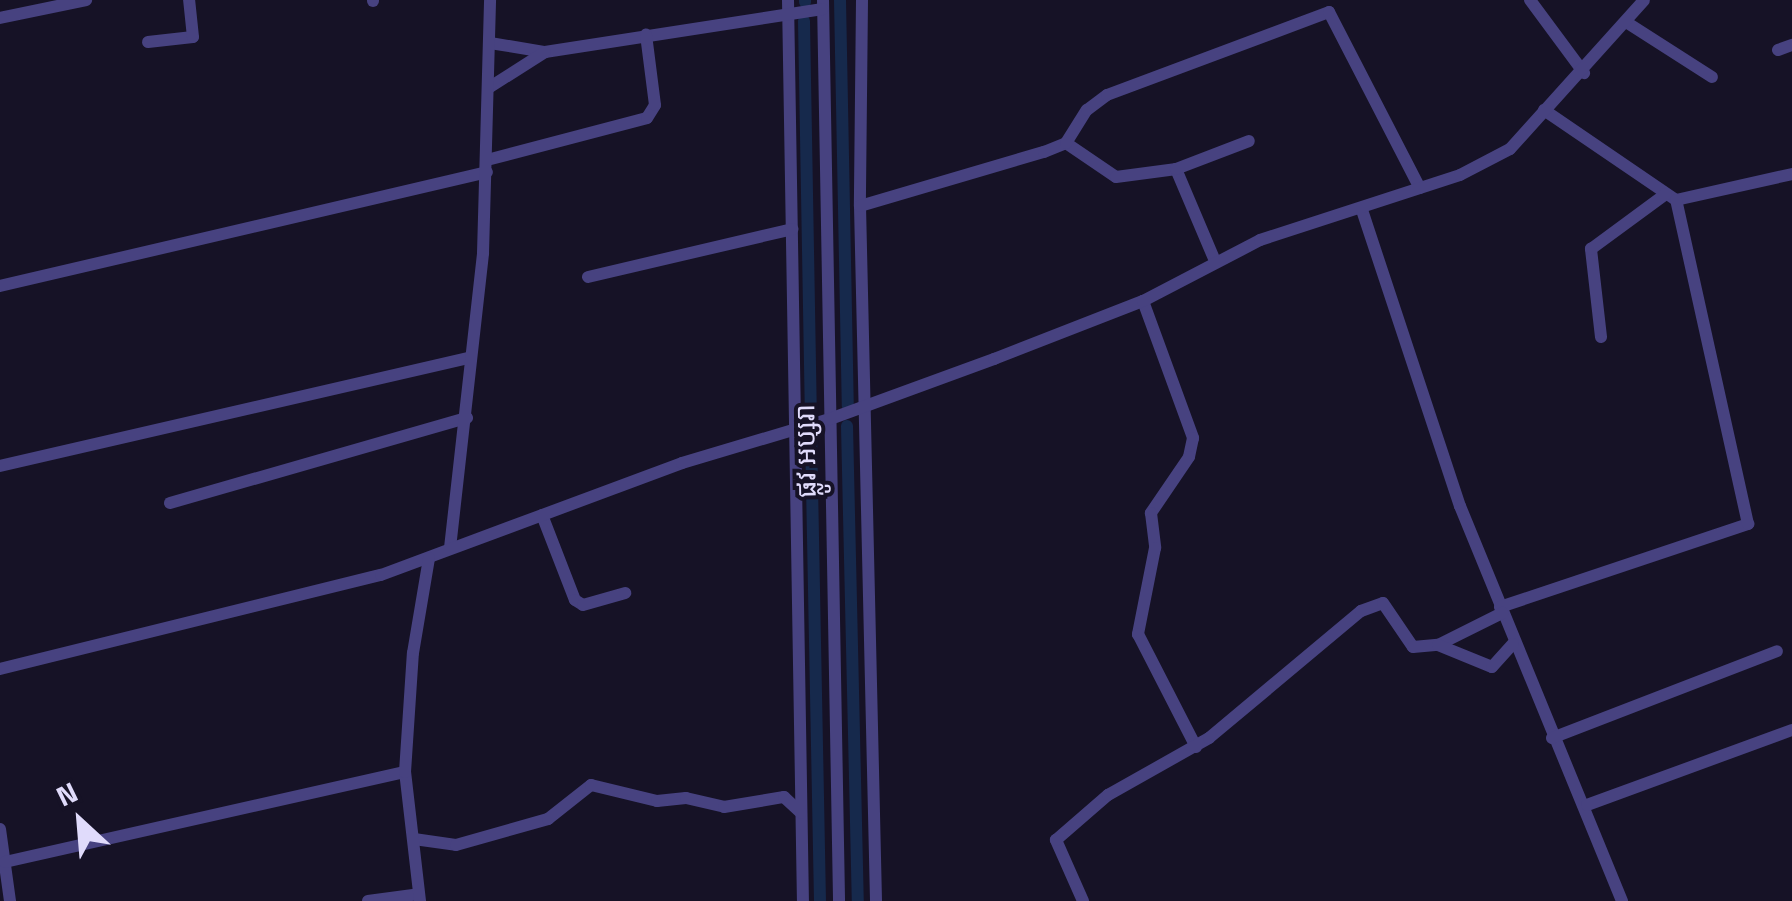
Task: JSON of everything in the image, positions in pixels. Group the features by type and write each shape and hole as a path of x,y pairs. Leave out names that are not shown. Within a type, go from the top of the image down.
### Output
{"street":[{"path":"0,18 86,0"},
{"path":"148,42 193,36 189,0"},
{"path":"450,548 467,418 487,166 490,0"},
{"path":"862,0 860,206 876,901"},
{"path":"1530,0 1584,73"},
{"path":"0,669 429,558 795,427 830,420 1143,301 1215,262 1301,224 1362,210 1510,150 1544,110 1584,73 1644,0"},
{"path":"490,44 545,52 823,4"},
{"name":"ផ្លូវ អប្សរា","path":"823,4 839,901"},
{"path":"788,7 803,901"},
{"path":"860,206 1066,143 1087,110 1107,95 1329,12 1420,188"},
{"path":"1626,22 1712,77"},
{"path":"0,286 487,166 647,118 655,105 646,35"},
{"path":"1778,50 1792,45"},
{"path":"490,87 545,52"},
{"path":"1083,901 1056,840 1108,795 1196,747 1374,604 1390,608 1413,647 1438,645 1501,610 1748,524 1671,197 1544,110"},
{"path":"1066,143 1116,177 1176,169 1249,141"},
{"path":"1176,169 1215,262"},
{"path":"1601,337 1591,249 1671,197 1792,174"},
{"path":"1362,210 1460,506 1552,738 1587,805 1622,901"},
{"path":"588,277 792,229"},
{"path":"1143,301 1193,438 1190,457 1151,513 1155,548 1138,634 1196,747"},
{"path":"0,466 469,358"},
{"path":"170,503 467,418"},
{"path":"542,516 575,600 583,605 625,592"},
{"path":"368,901 420,898 406,772 413,653 429,558"},
{"path":"1438,645 1492,667 1513,644"},
{"path":"1552,738 1777,651"},
{"path":"1587,805 1792,730"},
{"path":"6,862 406,772"},
{"path":"414,839 456,845 548,820 591,785 657,801 686,798 724,807 784,797 802,814"},
{"path":"0,829 10,901"}],"waterway":[{"path":"840,0 848,406"},
{"path":"804,21 811,414"},
{"path":"847,426 858,901"},
{"path":"811,433 820,901"}]}
